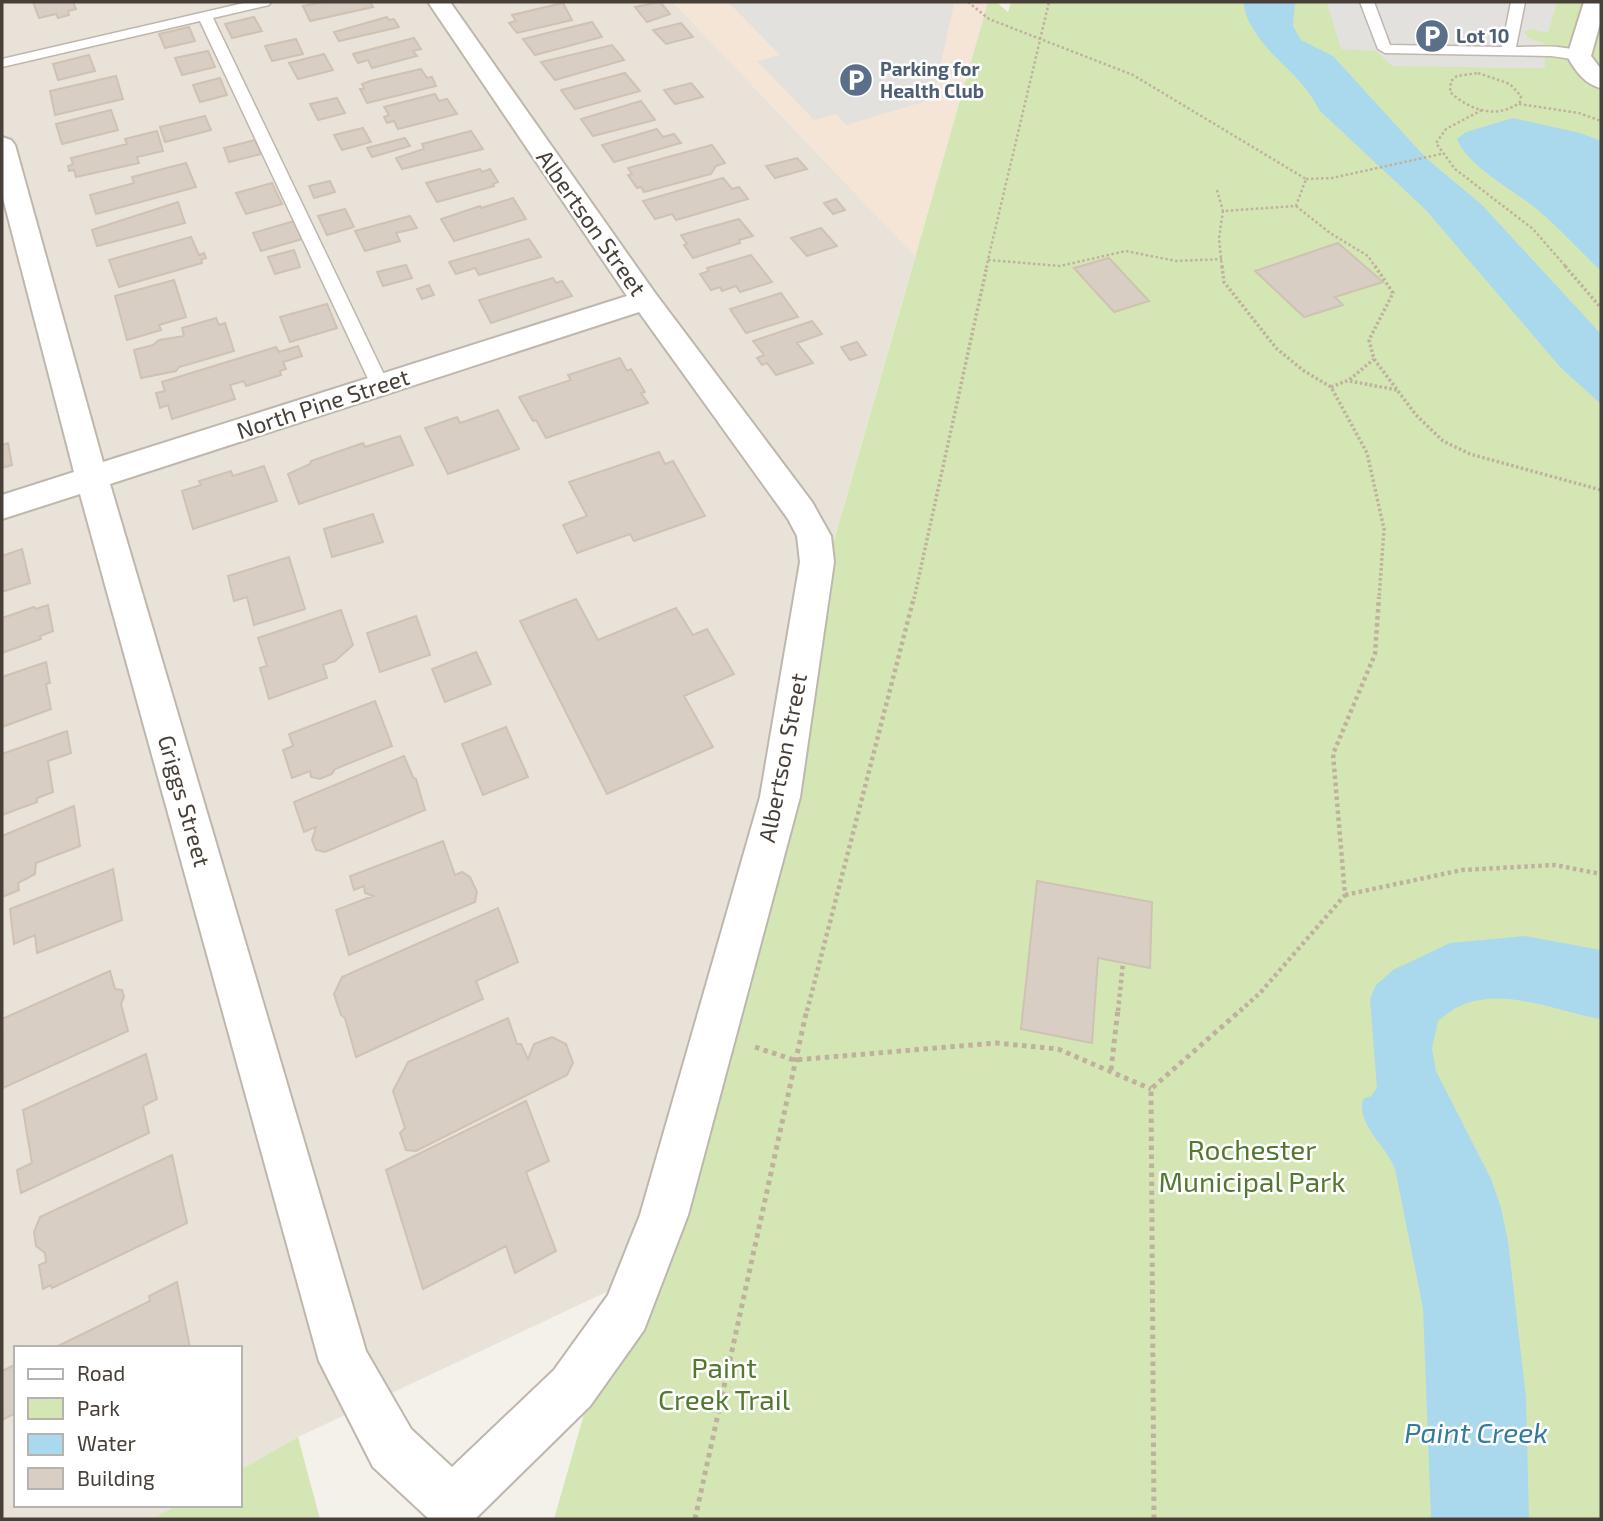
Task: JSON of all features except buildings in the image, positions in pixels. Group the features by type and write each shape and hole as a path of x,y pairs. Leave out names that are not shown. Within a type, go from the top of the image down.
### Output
{"street":[{"name":"Albertson Street","path":"391,1448 452,1504 572,1388 626,1312 664,1216 780,797 817,562 814,536 800,511 645,300 439,2"},
{"path":"1595,2 1580,56 1586,68 1601,81"},
{"name":"Griggs Street","path":"2,145 92,478 344,1361 391,1448"},
{"name":"North Pine Street","path":"2,507 645,300"}],"lane":[{"path":"2,63 264,2"},
{"path":"1367,2 1385,49 1508,50 1580,56"},
{"path":"1508,50 1518,2"},
{"path":"205,16 380,385"}],"path":[{"path":"968,2 989,19 1133,75 1306,178 1332,178 1441,154"},
{"path":"695,1519 794,1060 921,570 988,260 1049,2"},
{"path":"1466,74 1501,79 1517,90 1521,96 1518,104 1509,110 1482,110 1456,99 1450,92 1451,81 1466,74"},
{"path":"1518,104 1580,113 1601,121"},
{"path":"1482,110 1446,129 1436,143 1441,154 1458,172 1533,229 1601,308"},
{"path":"1296,206 1306,178"},
{"path":"1217,190 1223,211 1219,238 1224,282 1276,348 1304,371 1331,387 1367,453 1384,529 1375,654 1333,754 1345,895"},
{"path":"1223,211 1296,206 1331,233 1368,256 1393,293 1368,340 1374,359 1416,415 1443,441 1470,454 1601,490"},
{"path":"988,260 1060,266 1126,251 1176,261 1222,258"},
{"path":"1331,387 1349,380 1374,359"},
{"path":"1349,380 1397,390"},
{"path":"1154,1519 1151,1088 1260,993 1345,895 1462,870 1555,865 1601,874"},
{"path":"1111,1070 1122,963"},
{"path":"714,1034 794,1060 996,1043 1058,1049 1151,1088"}],"shaded area":[{"path":"2,2 673,2 915,256 621,1285 298,1437 242,1469 242,1346 14,1346 14,1507 173,1507 152,1519 2,1519"},
{"path":"673,2 988,2 915,256"},
{"name":"Parking for Health Club","path":"728,2 951,2 954,4 933,99 846,125 836,114 814,120 757,61 780,55"},
{"name":"Lot 10","path":"1327,2 1557,2 1548,33 1529,29 1524,32 1530,39 1544,43 1545,68 1518,68 1392,66 1376,51 1341,49"}],"green space":[{"name":"Rochester Municipal Park","path":"988,2 996,2 1008,12 1011,2 1601,2 1601,1519 554,1519"},
{"path":"298,1437 320,1519 152,1519 173,1507 242,1507 242,1469"}],"water":[{"path":"1243,2 1295,2 1293,26 1301,40 1333,56 1426,158 1482,205 1601,334 1601,404 1561,368 1425,209 1320,111 1304,87 1260,39 1249,21"},
{"path":"1513,118 1580,133 1601,141 1601,271 1538,210 1471,159 1457,139 1466,132"},
{"name":"Paint Creek","path":"1525,936 1601,950 1601,1019 1513,999 1477,1001 1457,1007 1438,1021 1432,1048 1436,1071 1491,1179 1508,1241 1526,1398 1529,1519 1431,1519 1423,1308 1395,1169 1368,1127 1362,1109 1363,1099 1371,1096 1377,1088 1370,999 1376,985 1393,970 1450,943"}],"place":[{"name":"Lot 10","path":"1432,36"},
{"name":"Parking for Health Club","path":"856,80"}],"park label":[{"name":"Paint Creek Trail","path":"724,1384"}]}
